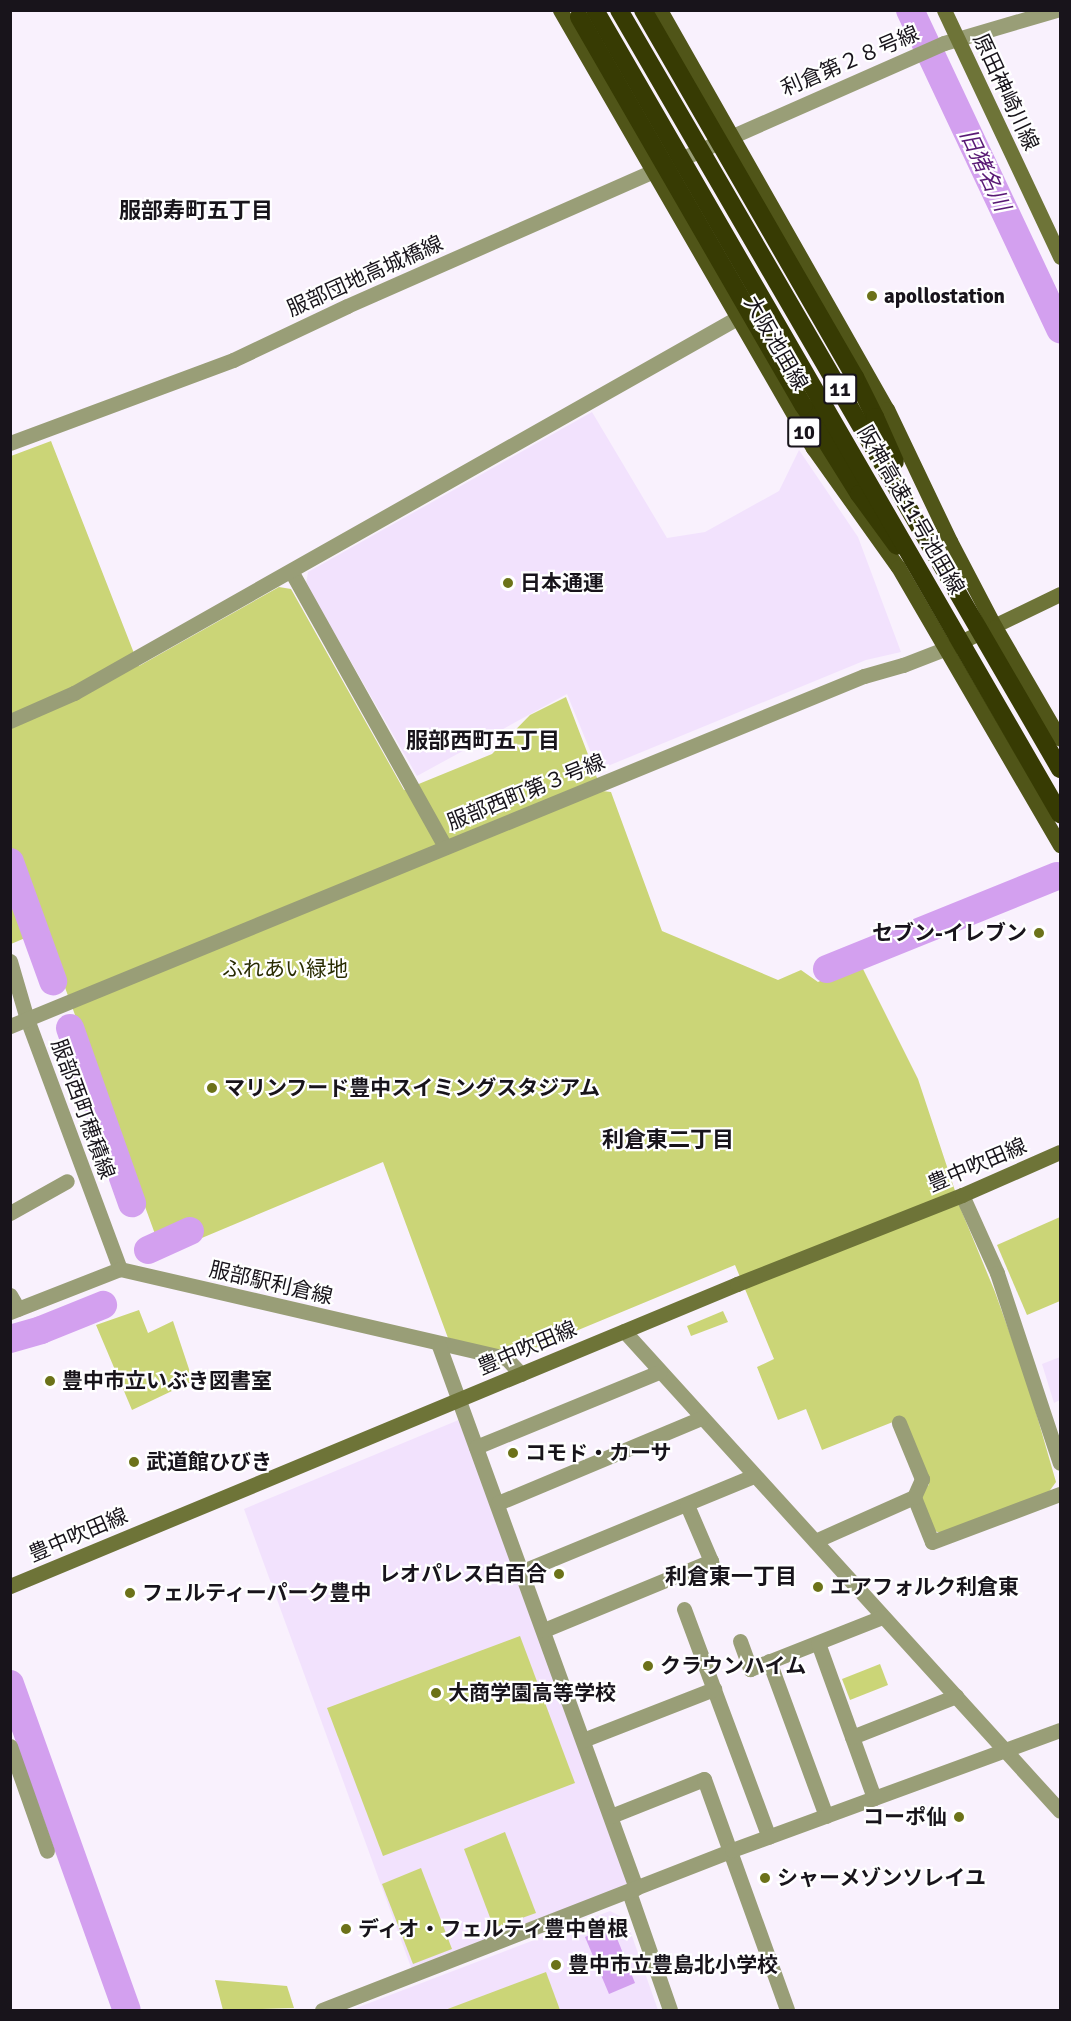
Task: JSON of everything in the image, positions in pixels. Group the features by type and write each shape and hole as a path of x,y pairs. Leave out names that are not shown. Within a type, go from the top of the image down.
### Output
{"highway":[{"name":"阪神高速11号池田線","path":"619,10 1060,769"},
{"name":"11","path":"644,10 855,377 892,457 993,653"},
{"name":"阪神高速11号池田線","path":"583,13 804,406 860,494 939,603 1060,814"}],"main road":[{"name":"大阪池田線","path":"560,10 813,448 898,567 1060,845"},
{"path":"660,10 887,409 950,541 995,627 1060,739"},
{"name":"原田神崎川線","path":"944,10 951,41 1060,257"},
{"name":"服部西町第３号線","path":"947,648 1060,594"},
{"name":"豊中吹田線","path":"10,1586 624,1331 962,1195 1060,1152"}],"street":[{"name":"利倉第２８号線","path":"731,135 951,41 1056,10"},
{"name":"服部団地高城橋線","path":"10,443 233,360 347,306 731,135"},
{"path":"10,721 74,693 737,318"},
{"path":"291,571 445,847"},
{"name":"服部西町第３号線","path":"27,1019 864,676 903,666 947,648"},
{"name":"服部西町穂積線","path":"10,961 27,1019 120,1269"},
{"path":"10,1026 27,1019"},
{"path":"10,1213 67,1181"},
{"path":"962,1195 997,1273 1032,1372 1060,1463"},
{"path":"10,1295 14,1310 120,1269"},
{"name":"服部駅利倉線","path":"120,1269 506,1359 521,1374"},
{"path":"624,1331 700,1418 1060,1811"},
{"path":"438,1343 611,1815 670,2010"},
{"path":"476,1447 659,1372"},
{"path":"498,1503 700,1418"},
{"path":"815,1541 914,1497 922,1479 899,1423"},
{"path":"523,1571 754,1476"},
{"path":"914,1497 932,1542 1060,1494"},
{"path":"544,1630 711,1561 687,1505"},
{"path":"684,1609 769,1837"},
{"path":"740,1641 750,1669 882,1617"},
{"path":"818,1643 874,1798"},
{"path":"769,1662 826,1816"},
{"path":"583,1740 714,1689"},
{"path":"852,1737 956,1696"},
{"path":"322,2010 732,1850 1002,1749 1060,1730"},
{"path":"10,1746 47,1851"},
{"path":"611,1815 704,1779 732,1850 787,2010"}],"shaded area":[{"path":"592,412 667,538 705,532 779,491 799,450 858,537 901,652 866,660 598,770 567,694 417,776 306,584 308,572"},
{"path":"1060,1357 1060,1400 1054,1403 1042,1364"},
{"name":"大商学園高等学校","path":"461,1419 629,1881 625,1888 412,1970 244,1509"},
{"name":"豊中市立豊島北小学校","path":"610,1911 626,1919 658,2010 351,2010"},
{"path":"612,1926 635,1983 609,1994 585,1937"}],"green space":[{"name":"ふれあい緑地","path":"51,441 139,666 279,587 291,589 404,790 492,754 530,715 566,697 602,791 611,792 662,931 778,980 801,970 818,982 860,963 918,1079 962,1212 995,1292 1027,1381 1056,1482 1048,1493 941,1533 934,1531 920,1497 923,1488 929,1485 903,1418 822,1450 806,1409 778,1420 757,1367 774,1359 735,1265 518,1355 448,1338 383,1162 197,1240 188,1221 155,1234 44,930 11,944 11,456"},
{"path":"1060,1217 1060,1301 1027,1315 997,1245"},
{"path":"139,1310 148,1333 173,1321 193,1381 132,1410 96,1325"},
{"path":"723,1311 728,1322 691,1336 687,1326"},
{"path":"520,1636 575,1783 383,1856 327,1708"},
{"path":"880,1664 888,1685 850,1700 842,1679"},
{"path":"505,1832 536,1913 494,1928 464,1849"},
{"path":"421,1868 452,1949 413,1964 382,1884"},
{"path":"546,1972 560,2010 445,2010"},
{"path":"215,1980 287,1986 294,2008 223,2010"}],"waterway":[{"name":"旧猪名川","path":"910,10 1060,329"},
{"path":"10,862 53,981"},
{"path":"827,969 1057,876"},
{"path":"70,1028 132,1203"},
{"path":"148,1250 190,1231"},
{"path":"10,1339 41,1330 103,1305"},
{"path":"10,1684 127,2010"}],"place":[{"name":"apollostation","path":"872,296"},
{"name":"日本通運","path":"508,583"},
{"name":"セブン-イレブン","path":"1039,933"},
{"name":"マリンフード豊中スイミングスタジアム","path":"212,1088"},
{"name":"豊中市立いぶき図書室","path":"50,1381"},
{"name":"コモド・カーサ","path":"513,1453"},
{"name":"武道館ひびき","path":"134,1462"},
{"name":"レオパレス白百合","path":"559,1574"},
{"name":"エアフォルク利倉東","path":"818,1587"},
{"name":"フェルティーパーク豊中","path":"130,1593"},
{"name":"クラウンハイム","path":"648,1666"},
{"name":"大商学園高等学校","path":"436,1693"},
{"name":"コーポ仙","path":"959,1817"},
{"name":"シャーメゾンソレイユ","path":"765,1878"},
{"name":"ディオ・フェルティ豊中曽根","path":"346,1929"},
{"name":"豊中市立豊島北小学校","path":"556,1965"}],"district":[{"name":"服部寿町五丁目","path":"196,211"},
{"name":"服部西町五丁目","path":"483,741"},
{"name":"利倉東二丁目","path":"668,1140"},
{"name":"利倉東一丁目","path":"731,1577"}]}
